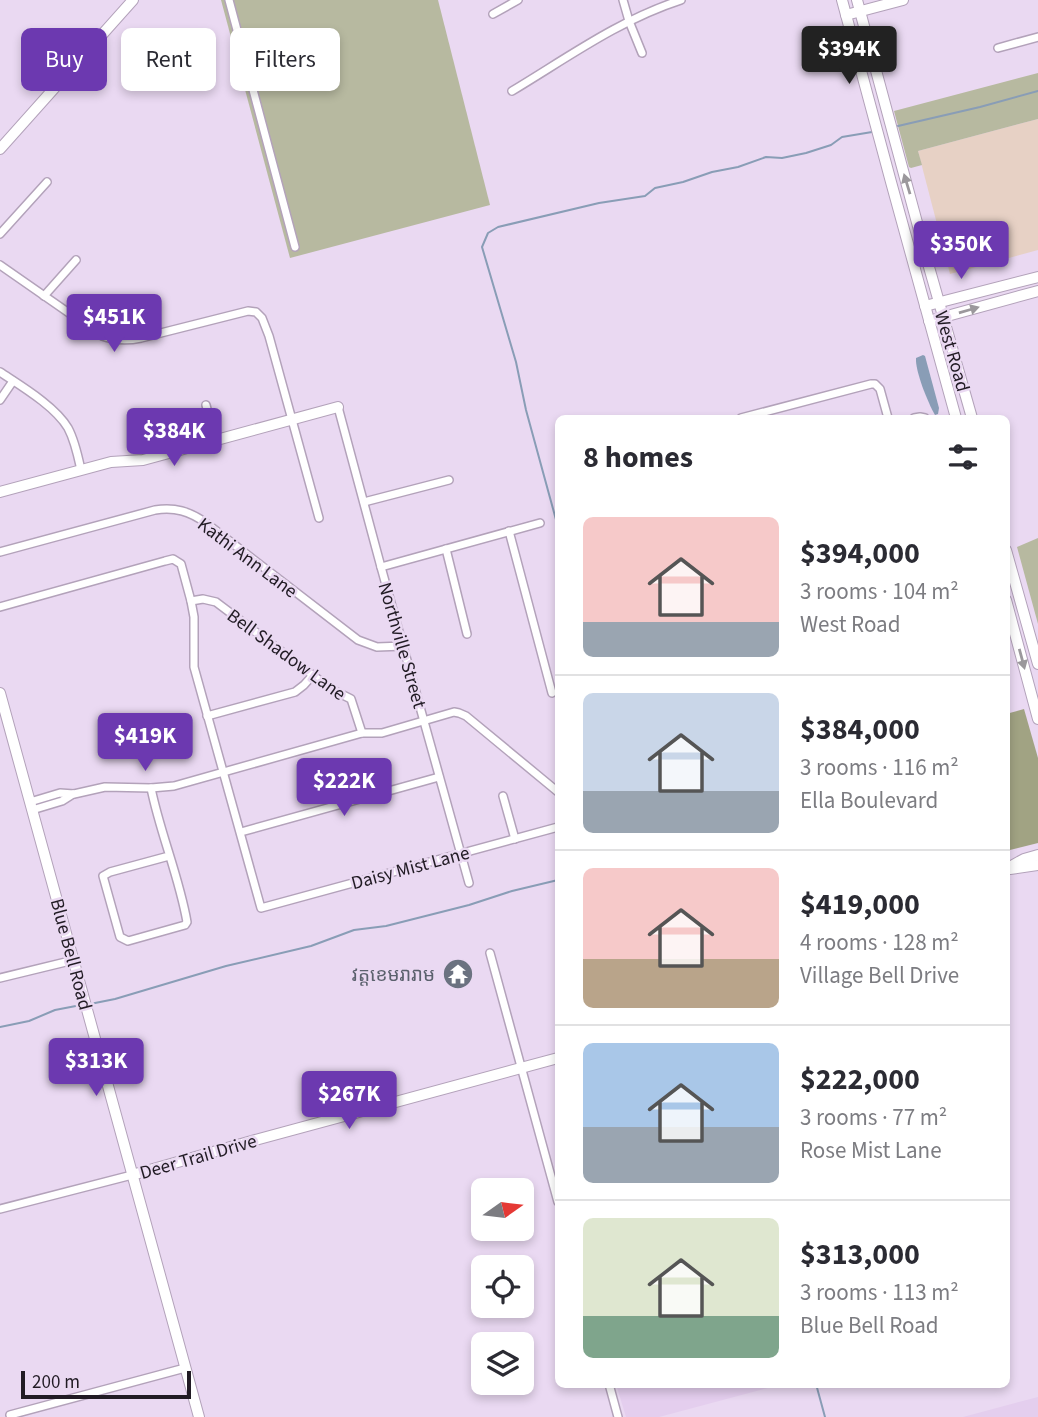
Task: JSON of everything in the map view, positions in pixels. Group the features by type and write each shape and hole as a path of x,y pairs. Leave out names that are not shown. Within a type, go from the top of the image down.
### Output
{"street":[{"path":"0,149 133,0"},
{"path":"229,0 295,247"},
{"path":"493,14 518,0"},
{"path":"623,0 642,53"},
{"path":"512,91 629,21 681,0"},
{"path":"846,15 903,0"},
{"name":"West Road","path":"849,1 860,11 940,303 961,415"},
{"name":"West Road","path":"849,1 846,15 929,321 961,415"},
{"path":"998,48 1038,37"},
{"path":"0,234 47,182"},
{"path":"44,296 76,260"},
{"path":"0,265 102,337 114,340 129,341 248,311 256,312 265,324 319,518"},
{"path":"925,306 1038,277"},
{"path":"929,321 1038,291"},
{"path":"0,372 63,421 71,435 81,470"},
{"path":"0,400 13,381"},
{"path":"752,415 876,384 880,388 887,415"},
{"path":"206,405 215,441"},
{"path":"0,492 111,462 142,460 338,407"},
{"name":"Northville Street","path":"338,407 470,883"},
{"path":"364,502 449,480"},
{"name":"Kathi Ann Lane","path":"0,552 155,510 178,509 206,523 358,640 377,647 404,646"},
{"path":"381,567 540,523"},
{"path":"509,531 552,693"},
{"path":"446,549 467,634"},
{"path":"0,607 173,559 181,564 194,617 194,667 241,832 439,777"},
{"path":"1011,587 1038,664"},
{"name":"Bell Shadow Lane","path":"191,601 203,599 216,602 312,676 351,699 362,733"},
{"path":"1010,615 1038,719"},
{"path":"207,716 295,692 312,676"},
{"name":"Blue Bell Road","path":"0,693 199,1417"},
{"path":"31,806 60,793 74,794 105,787 174,786 362,733 382,733 454,712 466,716 555,789"},
{"path":"151,788 187,922 185,925 128,941 121,937 103,876 169,856"},
{"path":"503,796 515,839"},
{"name":"Daisy Mist Lane","path":"241,832 261,908 555,828"},
{"path":"1010,867 1038,855"},
{"path":"1010,868 1038,865"},
{"path":"490,953 555,1191"},
{"path":"0,978 74,960"},
{"name":"Deer Trail Drive","path":"0,1209 555,1059"},
{"path":"10,1415 185,1368"},
{"path":"610,1388 618,1417"}],"shaded area":[{"path":"1038,119 1038,250 950,274 918,151"},
{"path":"617,1388 768,1388 659,1417 626,1417"},
{"path":"1038,1397 1038,1417 963,1417"}],"green space":[{"path":"221,0 438,0 490,205 290,258 245,91 340,91 340,28 230,28 230,34"},
{"path":"1038,73 1038,119 918,151 922,165 909,167 894,111"},
{"path":"1038,538 1038,624 1017,547"},
{"path":"1024,709 1038,758 1038,843 1010,850 1010,713"}],"water":[{"path":"923,355 939,408 938,414 935,415 918,371 916,358"}],"waterway":[{"path":"898,126 1038,91"},
{"path":"555,516 516,362 482,247 488,233 498,227 599,203 645,196 655,188 766,157 782,158 806,153 831,145 842,137 872,132"},
{"path":"90,1004 226,966 311,946 354,930 386,926 555,881"},
{"path":"0,1027 81,1005"},
{"path":"817,1388 825,1417"}],"place":[{"name":"វត្តខេមរារាម","path":"458,974"}]}
